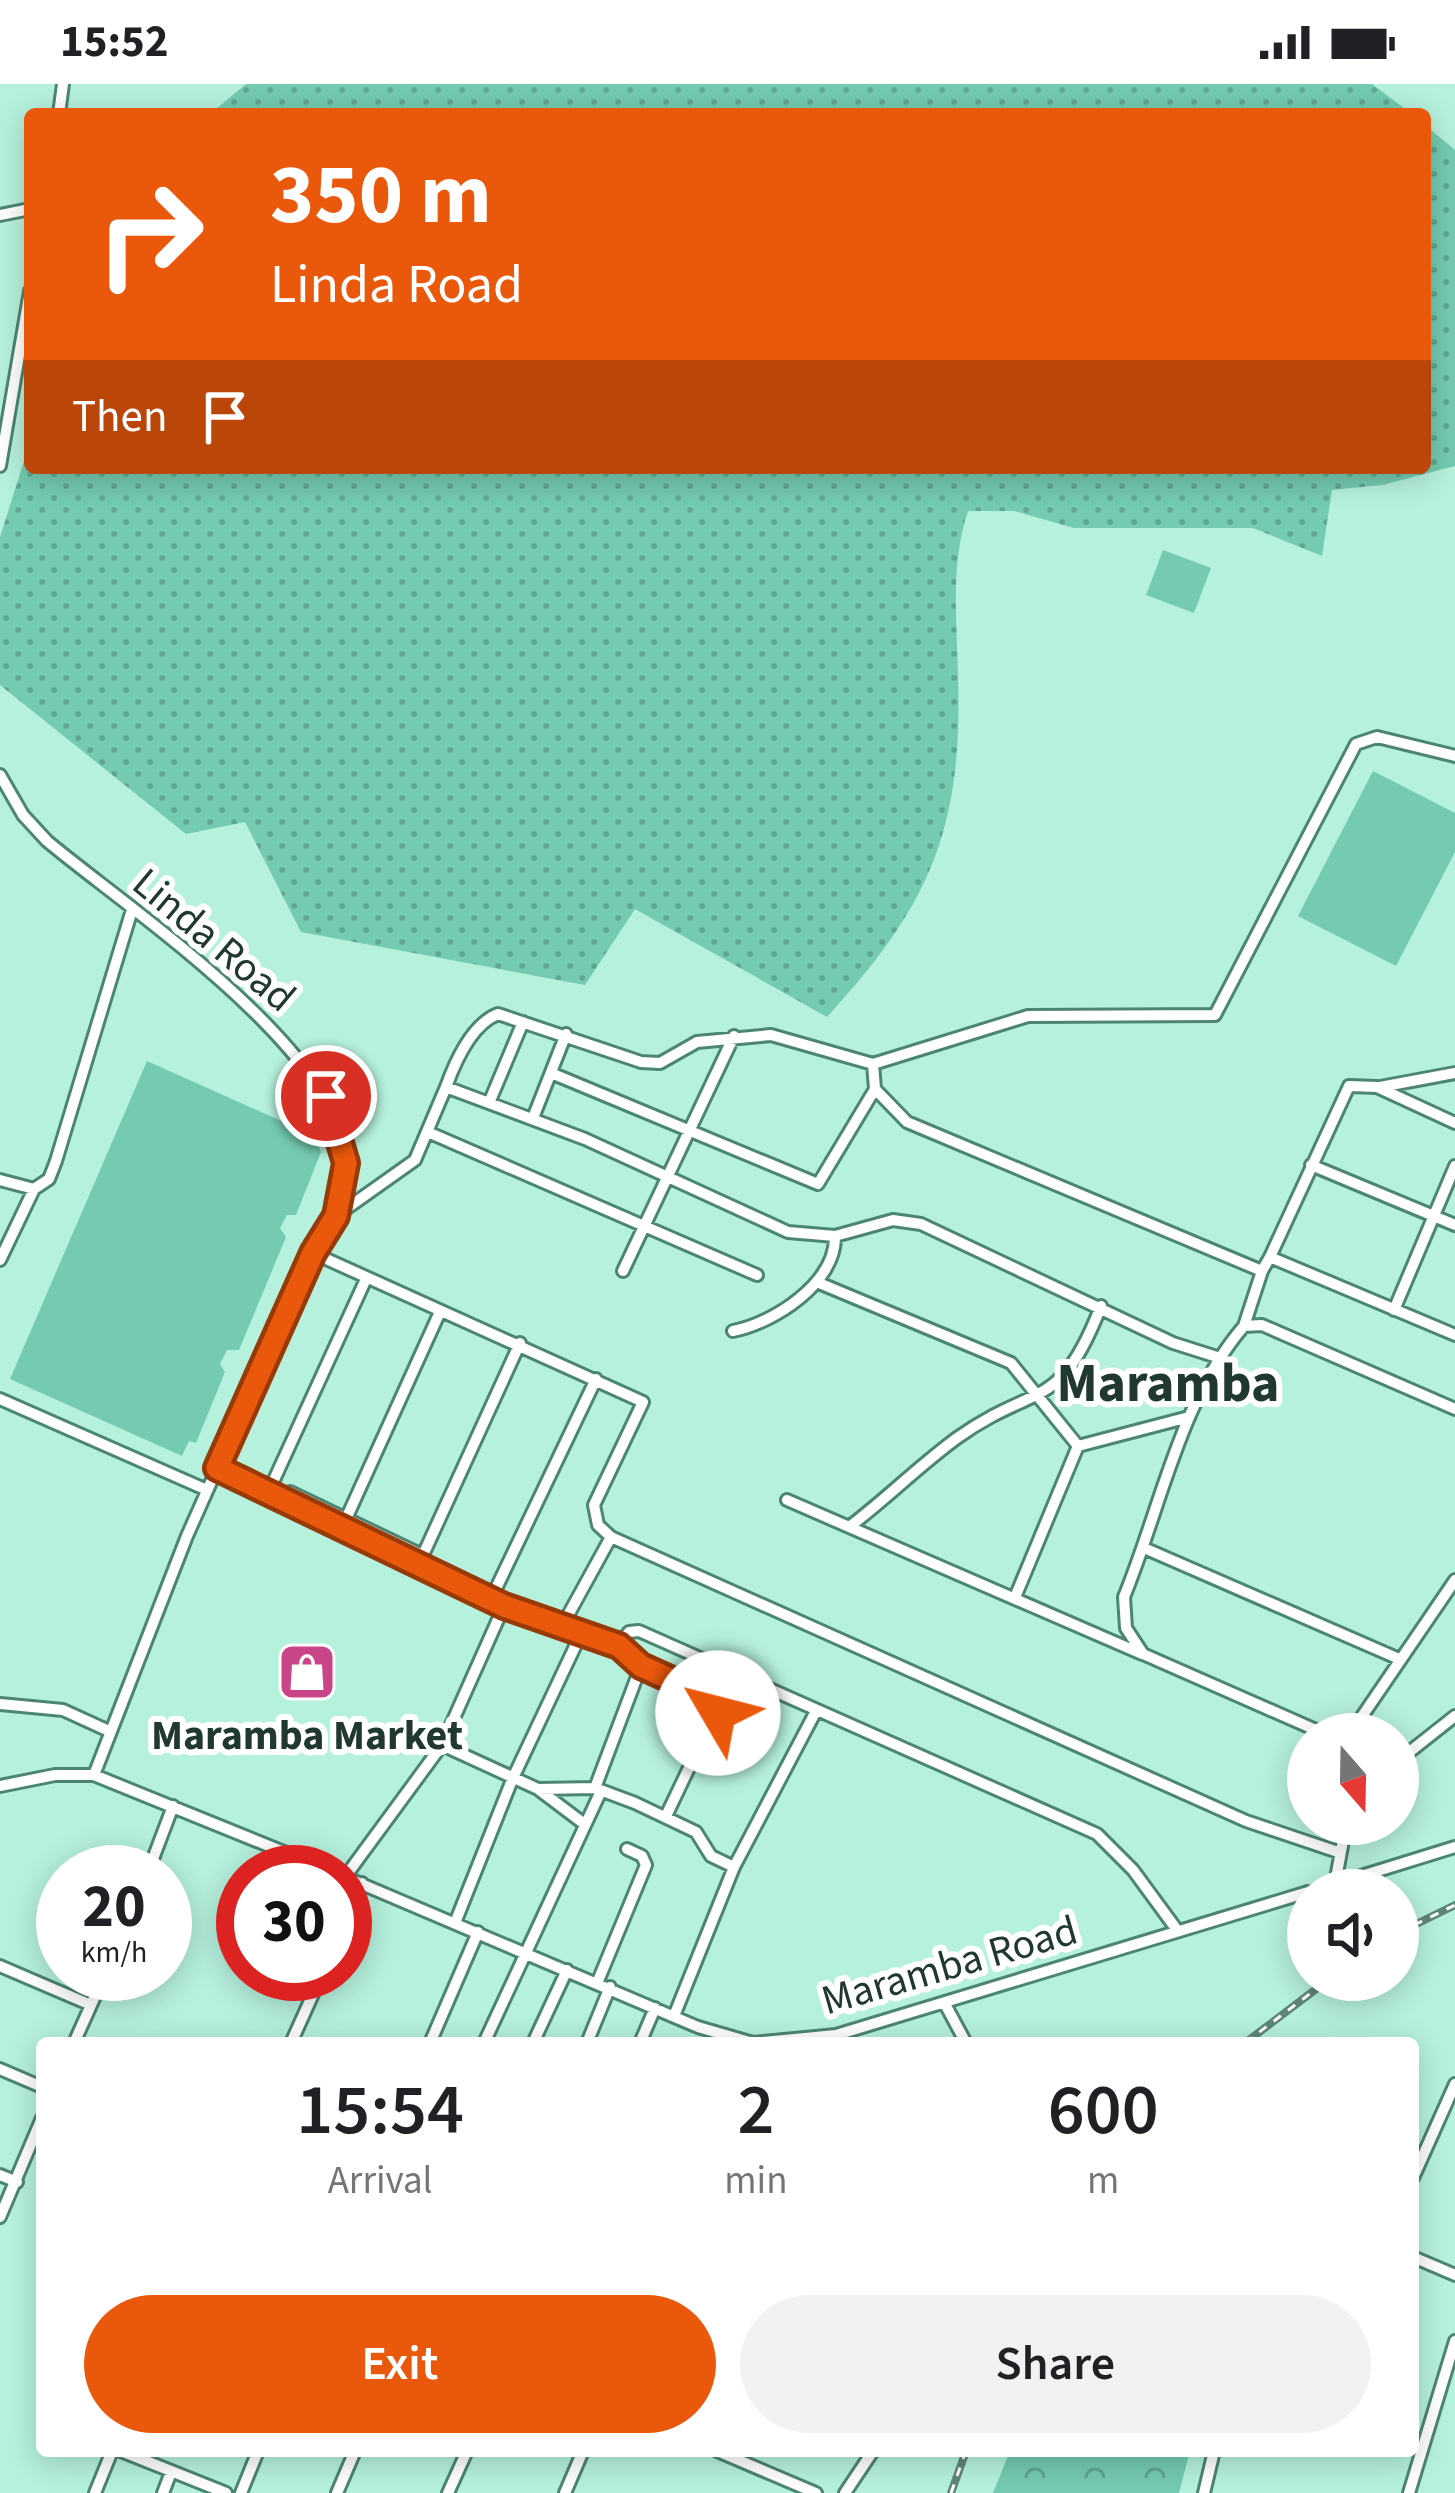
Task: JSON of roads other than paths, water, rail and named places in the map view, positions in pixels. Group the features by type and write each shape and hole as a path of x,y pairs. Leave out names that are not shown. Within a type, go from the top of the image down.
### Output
{"street":[{"path":"0,466 24,326"},
{"path":"336,1216 405,1169 430,1133 446,1087 485,1020 498,1014 656,1063 682,1047 734,1036 797,1040 873,1064 1028,1016 1215,1015 1356,744 1377,737 1455,756"},
{"name":"Linda Road","path":"0,775 31,825 229,990 307,1065 326,1096 345,1150 346,1173 336,1216 313,1253 207,1490 94,1775"},
{"path":"0,1260 34,1189 49,1179 56,1161 131,913"},
{"path":"489,1103 523,1022"},
{"path":"533,1118 566,1034"},
{"path":"623,1271 734,1036"},
{"path":"551,1073 818,1184 875,1089 873,1064"},
{"path":"1377,1088 1455,1073"},
{"path":"1143,1654 1126,1628 1124,1597 1189,1417 1217,1357 1244,1326 1262,1271 1345,1090 1356,1084 1377,1088 1455,1123"},
{"path":"446,1087 533,1118 788,1232 835,1237 892,1220 921,1224 1173,1343 1217,1357"},
{"path":"875,1089 907,1122 1262,1271"},
{"path":"430,1133 757,1275"},
{"path":"1311,1165 1455,1225"},
{"path":"1394,1310 1455,1166"},
{"path":"0,1180 34,1189"},
{"path":"733,1331 750,1328 819,1282 835,1237"},
{"path":"313,1253 643,1402 594,1505 598,1525 610,1538 1246,1821 1338,1852"},
{"path":"1270,1257 1455,1335"},
{"path":"268,1493 366,1279"},
{"path":"819,1282 1011,1363 1078,1446"},
{"path":"849,1527 982,1421 1041,1396 1081,1356 1100,1306"},
{"path":"346,1519 440,1314"},
{"path":"1244,1326 1283,1330 1451,1407 1455,1389"},
{"path":"420,1560 520,1343"},
{"path":"491,1599 596,1379"},
{"path":"0,1400 207,1490"},
{"path":"1078,1446 1189,1417"},
{"path":"1016,1595 1078,1446"},
{"path":"217,1468 420,1560"},
{"path":"290,1492 504,1606 619,1646 641,1666 719,1705 666,1816"},
{"path":"787,1500 1016,1595 1287,1717"},
{"path":"561,1628 610,1538"},
{"path":"1144,1548 1397,1658"},
{"path":"1363,1713 1455,1580"},
{"path":"369,1845 442,1745 504,1606"},
{"path":"619,1646 623,1636 639,1631 1097,1834 1133,1870 1177,1930"},
{"path":"455,1923 512,1780 580,1636"},
{"path":"487,2037 598,1790 641,1666"},
{"path":"0,1704 63,1709 109,1731"},
{"path":"674,2016 734,1867 816,1711"},
{"path":"1419,1744 1455,1716"},
{"path":"442,1745 538,1790 584,1823"},
{"path":"0,1786 55,1775 94,1775 267,1845"},
{"path":"538,1790 598,1790 666,1816 696,1832 711,1856 734,1867"},
{"path":"158,1845 172,1806"},
{"path":"1336,1869 1340,1845"},
{"name":"Maramba Road","path":"1384,1869 1455,1847"},
{"path":"589,2037 646,1865 642,1856 627,1850"},
{"name":"Maramba Road","path":"372,1887 698,2027 732,2037"},
{"name":"Maramba Road","path":"815,2037 945,2004 1287,1898"},
{"path":"433,2037 478,1932"},
{"path":"0,1966 91,2005"},
{"path":"536,2037 567,1970"},
{"path":"77,2037 93,2001"},
{"path":"294,2037 310,2001"},
{"path":"945,2004 963,2037"},
{"path":"643,2037 655,2008"},
{"path":"694,2037 698,2027"},
{"path":"0,2069 36,2084"},
{"path":"1419,2165 1455,2084"},
{"path":"0,2217 36,2133"},
{"path":"0,2175 17,2182"},
{"path":"1419,2260 1455,2276"},
{"path":"1409,2493 1455,2342"},
{"path":"95,2493 114,2457"},
{"path":"132,2457 226,2493"},
{"path":"241,2493 256,2457"},
{"path":"337,2493 353,2457"},
{"path":"448,2493 463,2457"},
{"path":"565,2493 580,2457"},
{"path":"731,2457 816,2493"},
{"path":"845,2493 869,2457"},
{"path":"1204,2493 1213,2457"},
{"path":"163,2493 171,2472"}],"railway":[{"path":"1419,1923 1455,1905"},
{"path":"1253,2037 1300,2001"},
{"path":"951,2493 964,2457"}],"place":[{"name":"Maramba Market","path":"307,1672"}],"district":[{"name":"Maramba","path":"1168,1382"}]}
